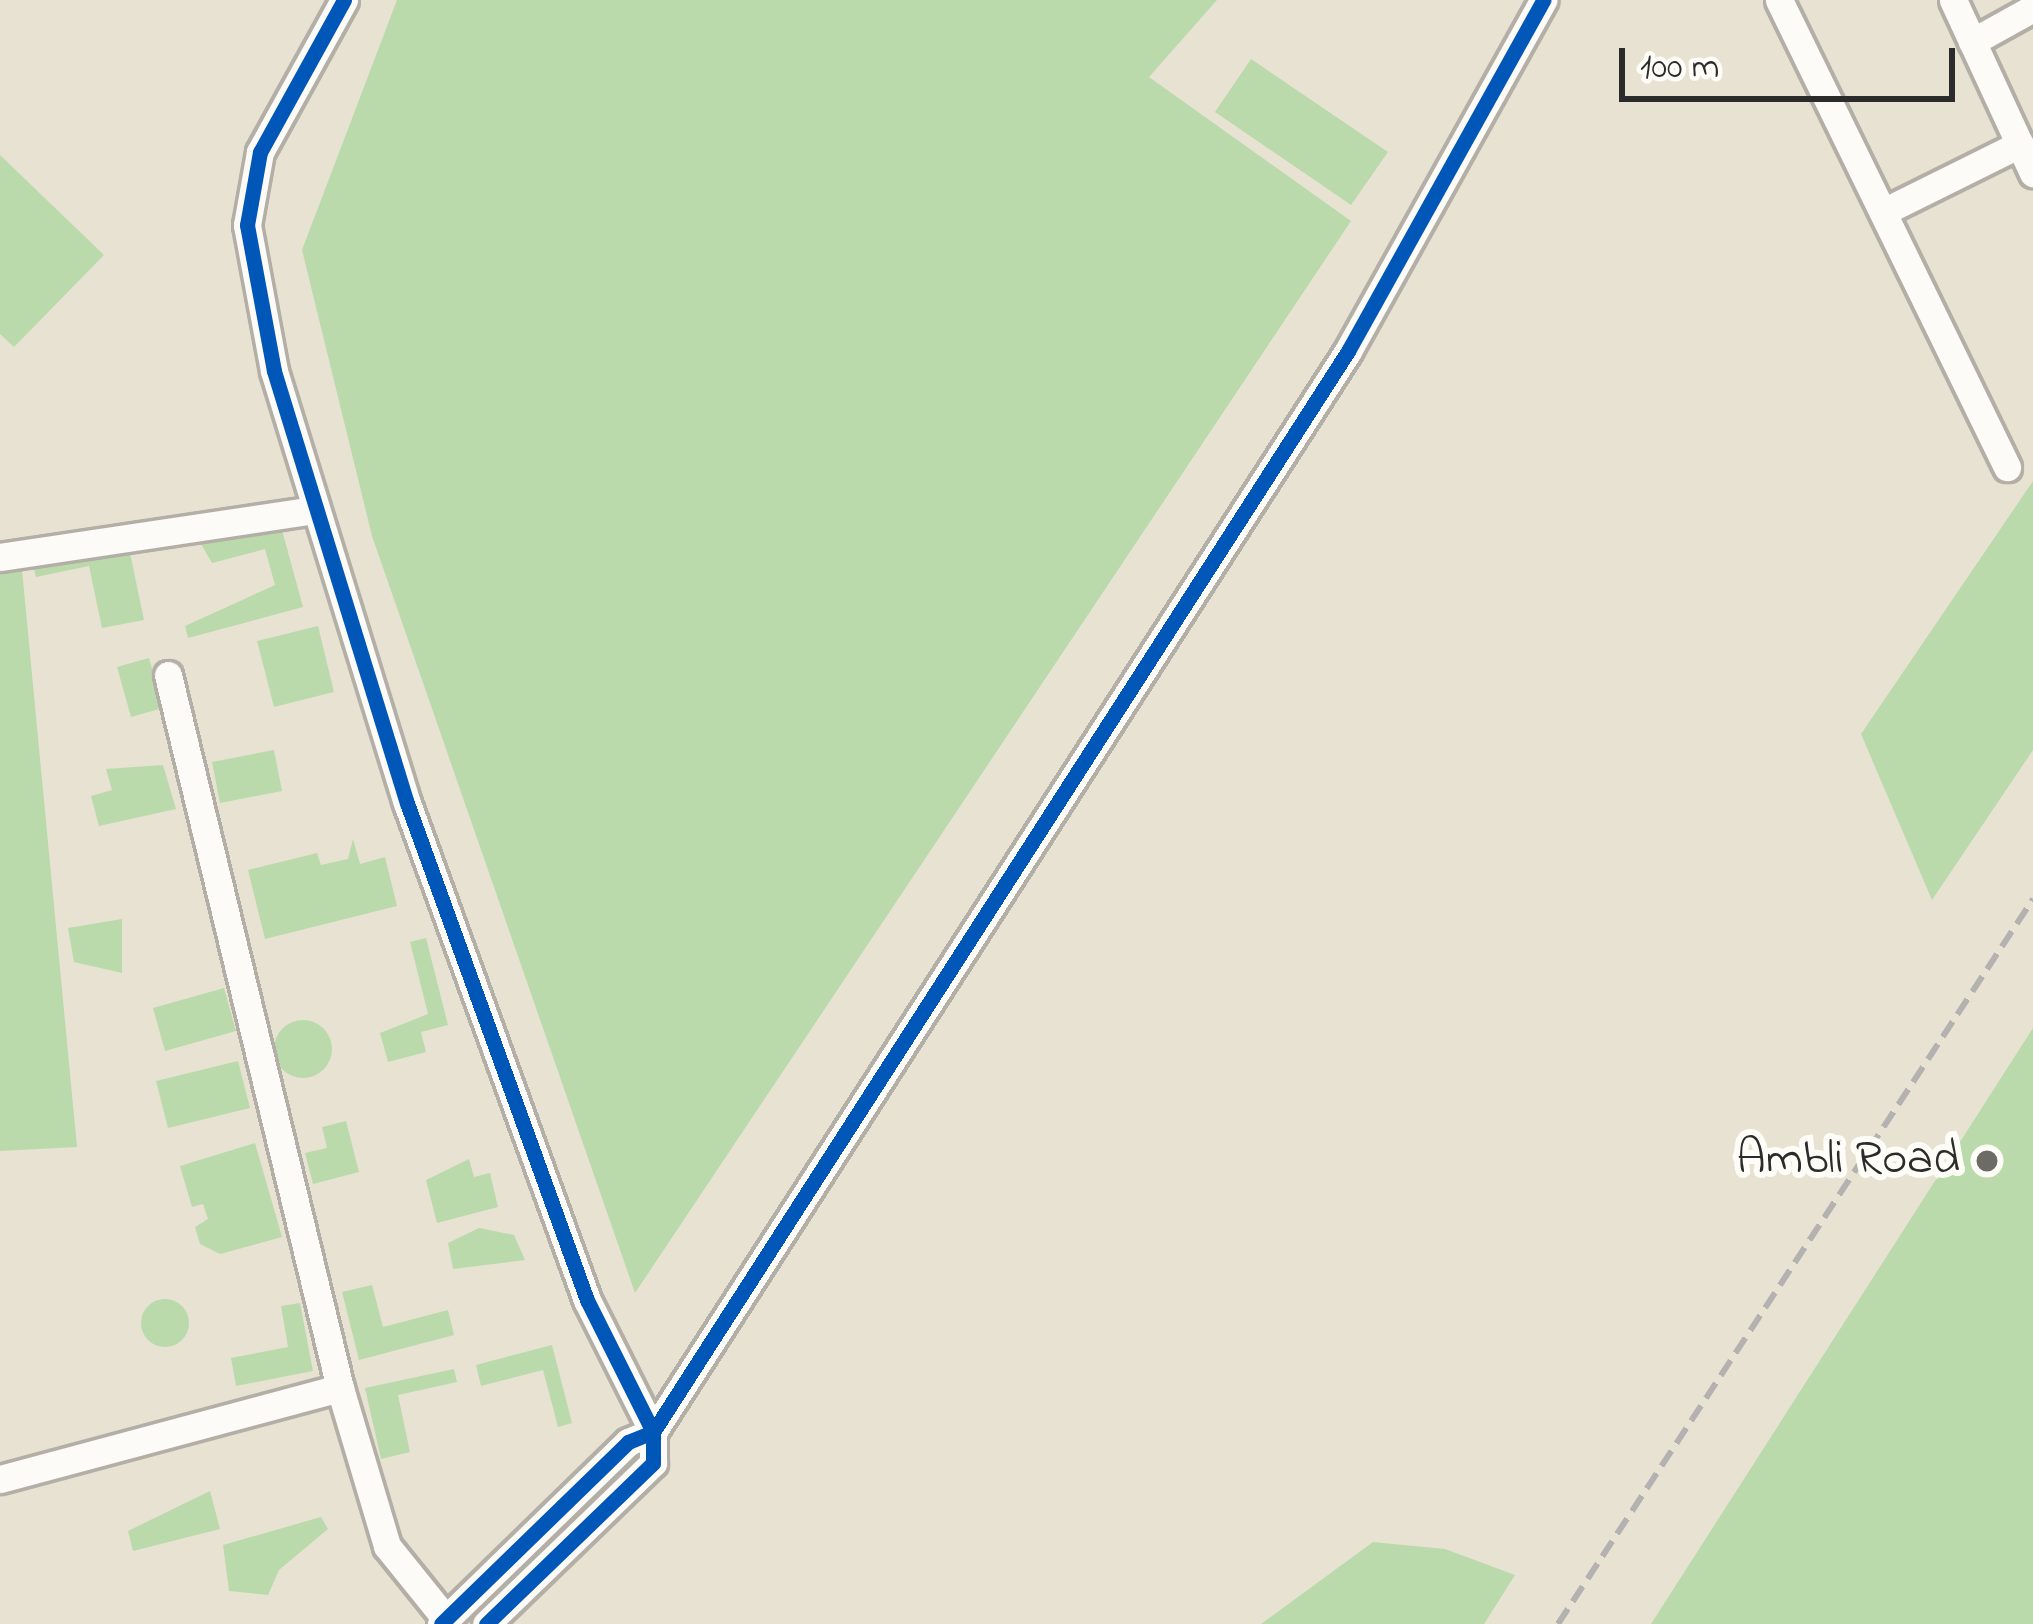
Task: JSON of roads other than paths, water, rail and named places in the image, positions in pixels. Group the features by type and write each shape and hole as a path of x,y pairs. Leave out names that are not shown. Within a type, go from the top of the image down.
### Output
{"street":[{"path":"344,0 260,152 247,225 314,510 587,1300 653,1432 653,1463 486,1624"},
{"path":"169,675 340,1388 387,1546 444,1621 628,1442 653,1432 1348,351 1544,0"},
{"path":"1779,0 2007,467"},
{"path":"1953,0 2033,173"},
{"path":"1972,42 2033,8"},
{"path":"1882,212 2020,144"},
{"path":"0,557 314,510"},
{"path":"0,1479 340,1388"}],"railway":[{"path":"1558,1624 2033,899"}],"place":[{"name":"Ambli Road","path":"1987,1161"}]}
